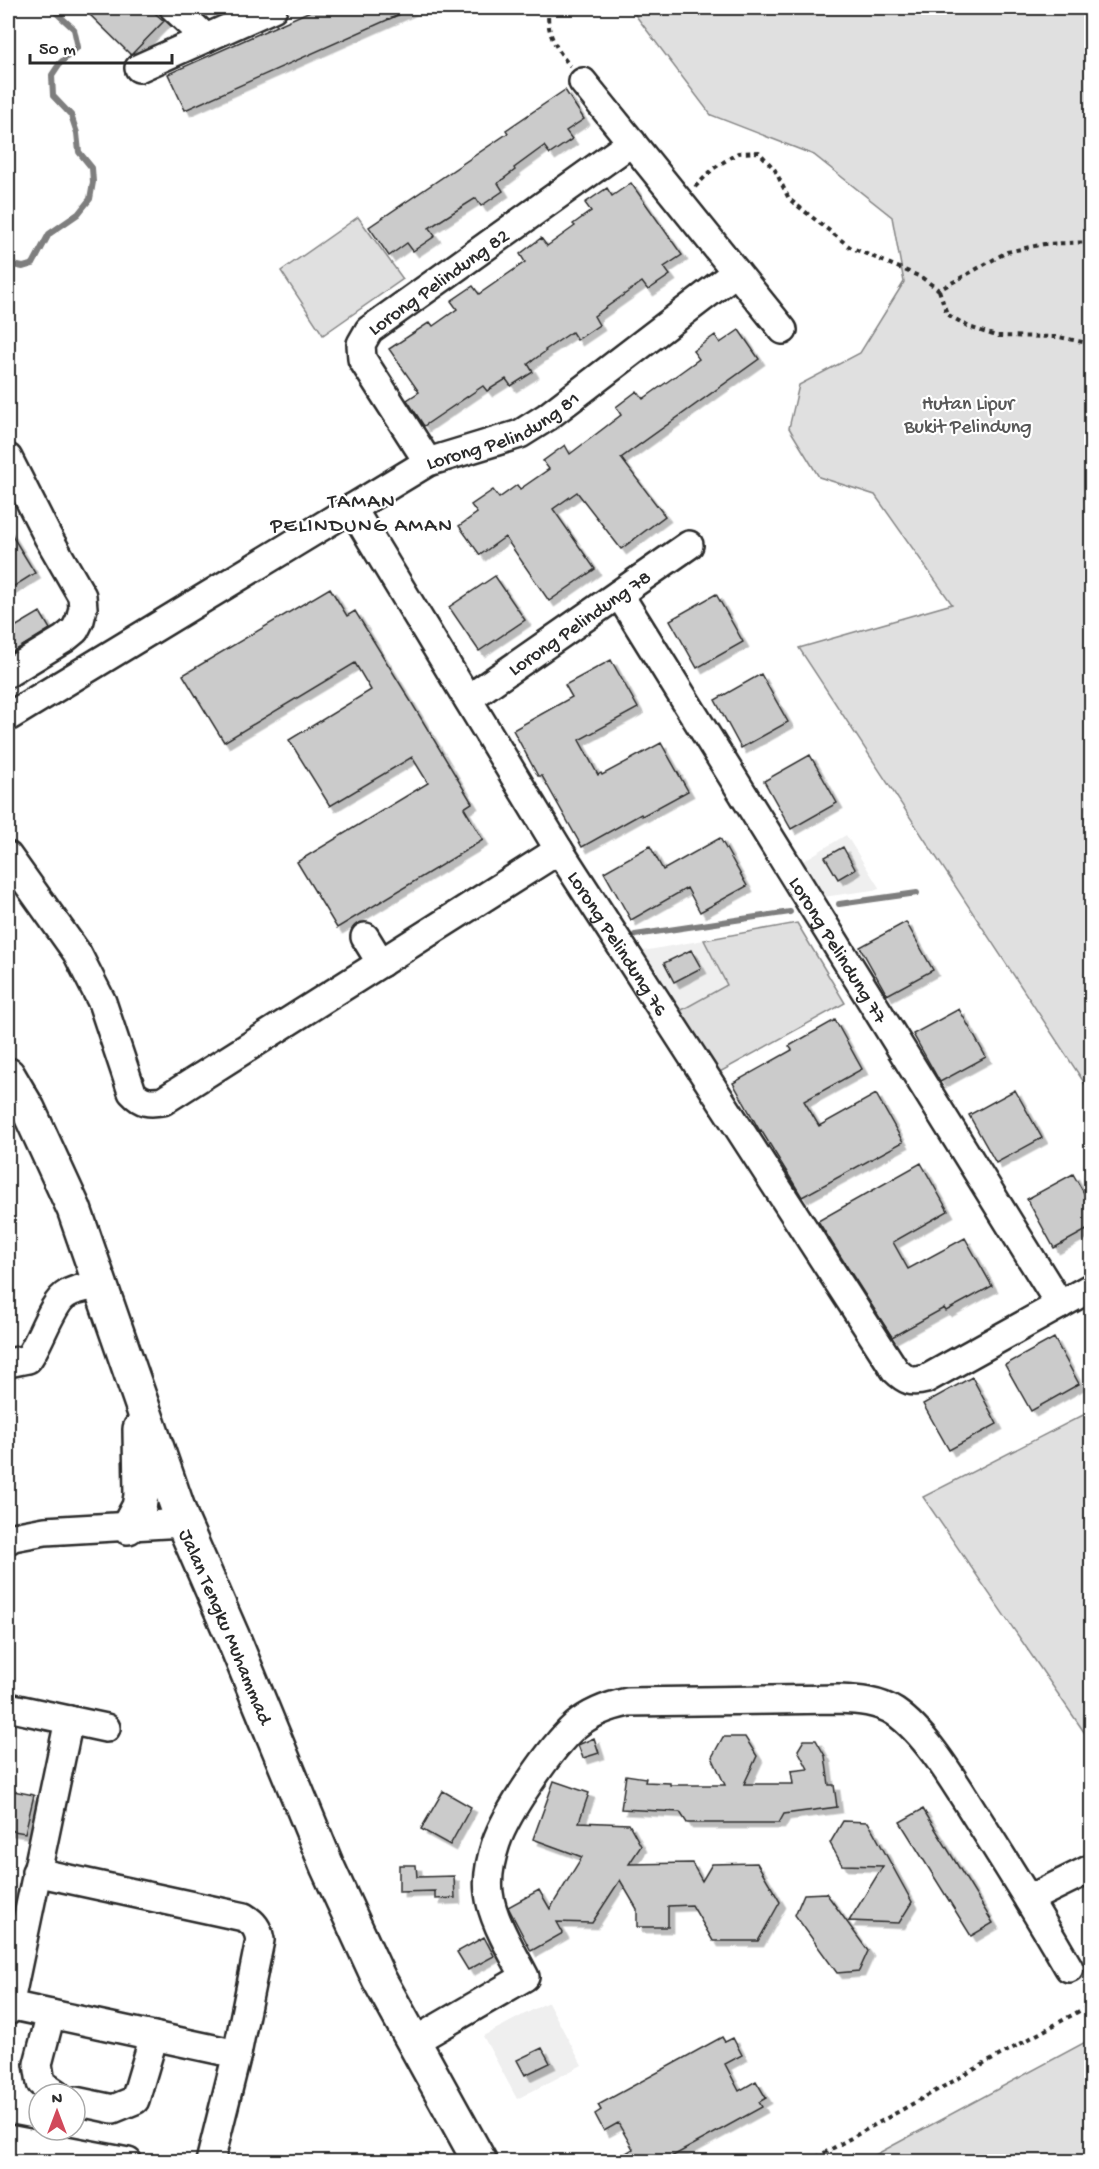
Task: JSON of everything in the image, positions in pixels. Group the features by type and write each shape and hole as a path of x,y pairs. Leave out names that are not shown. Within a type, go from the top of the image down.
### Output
{"main road":[{"name":"Jalan Tengku Muhammad","path":"8,1078 28,1109 74,1209 183,1523 349,1917 379,1979 480,2162"},
{"path":"128,1527 139,1507 141,1496 138,1398"}],"street":[{"path":"174,8 206,38"},
{"path":"139,68 273,8"},
{"path":"584,82 783,330"},
{"name":"Lorong Pelindung 82","path":"428,462 362,359 361,344 369,330 632,142"},
{"name":"Lorong Pelindung 81","path":"8,717 428,462 509,438 529,429 736,272"},
{"path":"8,458 81,596 83,608 75,630 8,673"},
{"name":"Lorong Pelindung 76","path":"352,508 559,850 896,1370 905,1380 916,1382 926,1379 1060,1305"},
{"name":"Lorong Pelindung 78","path":"468,699 689,546"},
{"name":"Lorong Pelindung 77","path":"619,594 1060,1305"},
{"path":"8,856 77,953 102,1002 132,1092 139,1100 150,1103 163,1101 559,850"},
{"path":"365,937 381,963"},
{"path":"8,1363 28,1359 35,1350 57,1304 66,1294 99,1285"},
{"path":"1060,1305 1092,1287"},
{"path":"8,1540 13,1537 45,1532 183,1523"},
{"path":"413,2042 525,1977 494,1912 489,1893 490,1866 496,1842 513,1809 563,1738 576,1725 608,1707 628,1702 838,1699 872,1702 893,1711 908,1723 958,1787 1029,1899 1069,1968"},
{"path":"8,1707 106,1728"},
{"path":"69,1720 8,2008 51,2014 237,2054"},
{"path":"1029,1899 1092,1868"},
{"path":"36,1872 244,1917 252,1921 258,1930 260,1940 237,2054 210,2162"},
{"path":"40,2082 38,2064 51,2014"},
{"path":"87,2104 113,2109 135,2100 154,2036"},
{"path":"8,2139 128,2162"}],"path":[{"path":"549,8 547,20 552,41 584,82"},
{"path":"680,203 714,168 738,153 759,152 775,170 789,200 850,246 921,277 939,290 947,314 969,327 996,336 1059,337 1092,345"},
{"path":"939,290 1007,252 1044,244 1092,242"},
{"path":"808,2162 1092,2004"}],"shaded area":[{"path":"846,835 880,889 823,897 803,861"},
{"path":"704,940 727,985 680,1011 643,951"},
{"path":"548,2002 582,2065 517,2099 483,2036"}],"green space":[{"name":"Hutan Lipur Bukit Pelindung","path":"630,8 1091,8 1091,1093 799,648 952,604 875,495 819,477 789,428 799,385 860,353 904,282 892,217 814,155 711,115"},
{"path":"358,217 403,279 323,335 281,271"},
{"path":"797,923 845,1003 718,1073 680,1011 727,985 704,940"},
{"path":"1091,1411 1091,1742 923,1497"},
{"path":"1091,2039 1091,2161 864,2161"}],"building":[{"path":"83,8 149,8 164,21 131,55"},
{"path":"317,8 414,8 185,110 168,74"},
{"path":"565,90 584,119 566,131 572,139 550,154 544,146 498,183 503,191 481,206 476,198 429,228 435,236 413,251 407,243 389,256 369,227 508,133 506,130"},
{"path":"631,183 682,255 664,267 670,275 648,290 642,282 594,316 599,325 577,340 572,332 545,350 528,364 533,372 511,386 506,379 487,391 483,386 424,426 407,400 419,392 389,349 430,322 433,326 457,309 451,301 473,286 479,294 525,262 520,254 541,238 547,246 575,226 573,224 591,211 585,203 607,188 612,196"},
{"path":"739,330 759,359 621,458 665,516 621,549 577,492 553,509 595,569 549,601 505,537 480,555 459,526 477,513 471,505 493,490 499,498 517,485 520,489 549,469 543,461 565,445 570,454 621,415 616,407 637,391 643,399 699,359 693,351 715,335 720,343"},
{"path":"8,529 35,573 8,590"},
{"path":"495,576 525,620 479,651 449,607"},
{"path":"330,588 347,616 355,611 410,700 472,803 464,808 483,840 337,928 297,862 428,783 412,757 330,806 289,740 371,690 355,663 224,742 183,675"},
{"path":"716,594 743,642 697,668 670,620"},
{"path":"40,612 50,629 8,655 8,631"},
{"path":"611,660 638,708 579,740 598,775 601,773 602,775 661,743 688,791 582,847 542,776 538,776 513,730 572,697 565,685"},
{"path":"761,674 788,722 741,748 715,700"},
{"path":"810,755 837,803 791,829 764,781"},
{"path":"720,838 747,886 700,912 687,888 631,920 604,872 650,846 663,870"},
{"path":"843,847 855,869 838,879 825,857"},
{"path":"906,922 933,970 887,995 860,947"},
{"path":"691,950 701,968 674,982 664,963"},
{"path":"959,1009 986,1057 940,1082 913,1034"},
{"path":"835,1020 862,1069 804,1101 819,1126 876,1094 903,1142 802,1197 733,1083 792,1050 789,1046"},
{"path":"1015,1090 1042,1138 996,1163 969,1115"},
{"path":"921,1163 948,1211 893,1242 908,1269 965,1238 992,1286 946,1311 944,1308 892,1337 818,1221"},
{"path":"1073,1174 1092,1207 1092,1227 1054,1248 1027,1199"},
{"path":"1054,1338 1079,1384 1031,1411 1005,1365"},
{"path":"972,1377 997,1424 949,1450 923,1404"},
{"path":"723,1737 745,1737 757,1756 744,1784 793,1784 791,1771 808,1769 798,1750 804,1740 816,1740 825,1756 829,1785 834,1785 837,1807 784,1814 779,1823 687,1823 680,1812 621,1809 626,1775 646,1778 645,1782 670,1783 670,1785 725,1785 712,1757"},
{"path":"594,1738 599,1753 583,1758 578,1745"},
{"path":"554,1781 589,1793 579,1822 629,1824 641,1846 629,1864 692,1863 702,1881 712,1864 757,1863 780,1902 758,1941 713,1941 692,1905 668,1906 668,1927 637,1927 637,1909 620,1880 592,1923 557,1922 563,1933 531,1951 508,1907 539,1890 550,1909 582,1857 533,1839"},
{"path":"8,1790 34,1795 25,1833 8,1830"},
{"path":"443,1791 471,1807 450,1845 421,1829"},
{"path":"923,1809 993,1923 971,1936 900,1822"},
{"path":"843,1821 868,1822 912,1902 899,1923 849,1921 883,1866 842,1865 830,1843"},
{"path":"399,1865 416,1865 417,1877 454,1876 455,1898 435,1899 435,1891 399,1892"},
{"path":"826,1893 868,1951 859,1971 837,1973 795,1915 804,1894"},
{"path":"484,1937 494,1956 468,1970 457,1952"},
{"path":"722,2037 725,2042 733,2038 742,2055 725,2064 739,2091 756,2081 766,2098 759,2102 762,2107 662,2162 611,2162 633,2149 618,2123 604,2131 595,2114 601,2110 598,2105"},
{"path":"542,2048 550,2063 525,2075 517,2060"}],"waterway":[{"path":"8,264 23,267 33,264 49,234 78,214 90,199 93,182 92,168 79,152 77,133 71,115 53,96 52,75 60,63 78,47 74,29 51,8"},
{"path":"839,904 917,893"},
{"path":"635,935 790,912"}],"district":[{"name":"TAMAN PELINDUNG AMAN","path":"362,512"}]}
